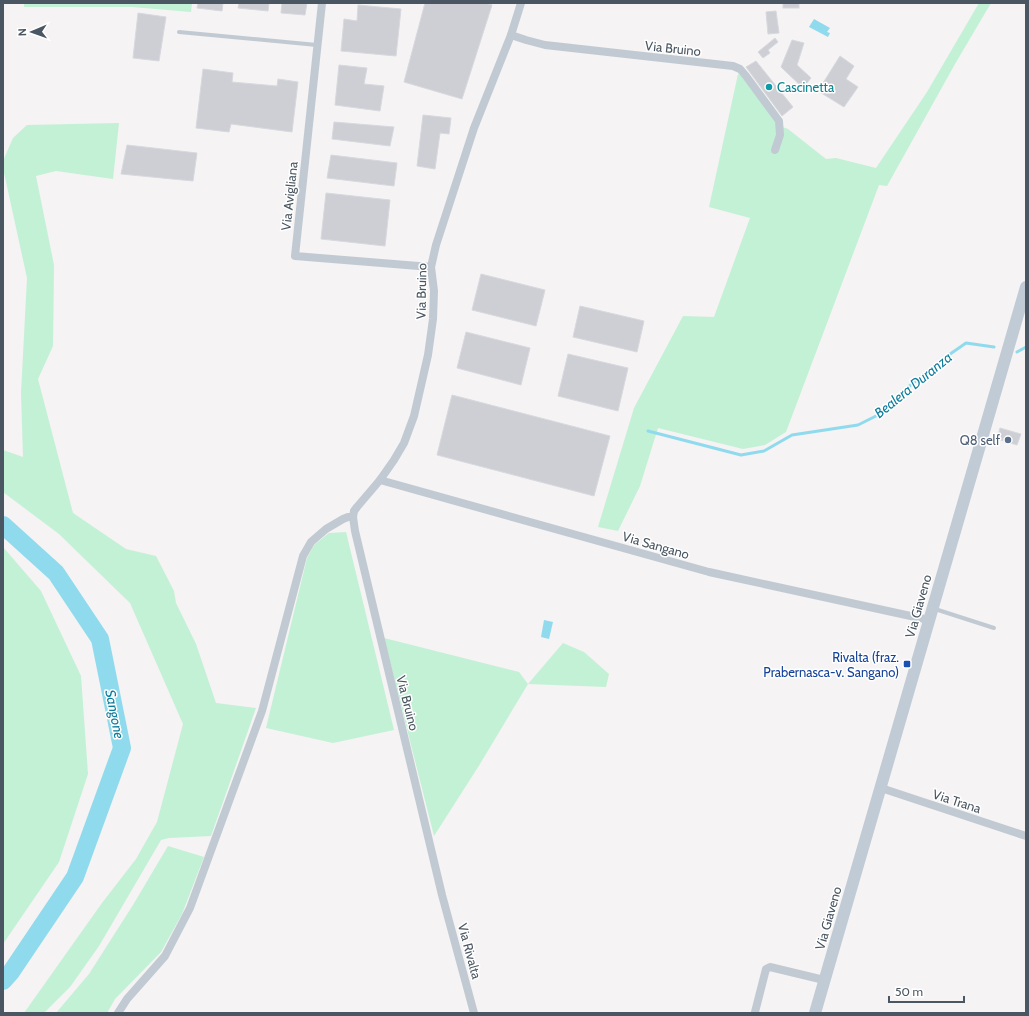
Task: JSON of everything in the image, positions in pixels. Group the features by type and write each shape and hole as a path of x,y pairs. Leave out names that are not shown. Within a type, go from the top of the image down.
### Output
{"main road":[{"name":"Via Giaveno","path":"815,1013 1026,286"}],"street":[{"name":"Via Avigliana","path":"322,3 295,256 432,267"},
{"name":"Via Bruino","path":"442,895 355,531 353,517 356,507 380,480 394,460 404,443 414,416 428,355 433,319 434,291 432,267 436,245 474,128 511,35 521,3"},
{"name":"Via Bruino","path":"511,35 545,45 631,56 710,63 733,66 740,69 779,121 780,135 775,150"},
{"name":"Via Sangano","path":"380,480 709,572 929,620"},
{"path":"118,1013 127,999 165,956 190,908 262,711 303,556 311,542 326,529 348,516 353,517"},
{"name":"Via Trana","path":"881,788 1026,836"},
{"name":"Via Rivalta","path":"442,895 474,1013"},
{"path":"755,1012 766,969 770,967 824,980"}],"lane":[{"path":"179,32 318,46"},
{"path":"932,608 994,628"}],"green space":[{"path":"24,3 192,3 191,12 132,7 24,7"},
{"path":"979,3 991,3 887,186 879,185 786,432 765,445 743,449 658,428 640,486 618,531 598,527 634,408 683,316 714,317 750,218 709,207 738,74 744,77 777,125 788,129 826,159 836,158 876,168 927,92"},
{"path":"119,123 113,179 56,171 36,176 54,265 53,346 38,379 73,513 126,549 156,556 174,591 176,603 196,644 216,703 256,708 211,836 169,838 161,840 99,946 70,987 44,1013 24,1013 102,903 136,859 157,822 183,724 130,603 59,534 3,492 3,450 23,457 21,393 27,278 3,168 3,161 13,138 27,125"},
{"path":"346,532 394,730 333,743 266,728 307,558 314,545 329,533"},
{"path":"3,547 41,591 81,676 88,774 59,862 3,944"},
{"path":"384,638 519,672 528,684 480,764 434,836"},
{"path":"563,643 584,652 609,674 606,687 528,684"},
{"path":"168,846 204,857 182,914 161,952 115,999 107,1013 56,1013 89,974 133,905"}],"water":[{"path":"814,19 830,28 827,32 830,33 828,37 809,27"},
{"path":"544,620 553,622 549,639 541,637"}],"building":[{"path":"198,3 223,3 222,11 197,8"},
{"path":"239,3 269,3 268,11 238,8"},
{"path":"282,3 307,3 305,15 281,13"},
{"path":"425,3 485,3 492,5 462,99 404,82"},
{"path":"783,3 799,3 799,8 783,8"},
{"path":"358,5 401,9 396,56 341,51 344,19 357,21"},
{"path":"776,11 779,33 768,34 766,12"},
{"path":"138,13 166,17 159,61 133,58"},
{"path":"775,38 778,42 768,50 770,53 763,58 758,52"},
{"path":"792,40 804,43 797,65 811,78 803,88 781,67"},
{"path":"840,56 854,66 846,79 858,87 844,107 818,91"},
{"name":"Cascinetta","path":"756,61 793,107 782,116 746,67"},
{"path":"339,65 367,68 364,84 384,86 380,111 335,105"},
{"path":"203,69 233,73 232,82 277,86 278,79 298,82 292,132 231,124 229,132 196,128"},
{"path":"423,115 451,118 449,134 440,133 435,169 417,166"},
{"path":"334,122 394,127 390,146 332,139"},
{"path":"127,145 197,153 193,181 121,174"},
{"path":"331,155 397,163 394,186 327,178"},
{"path":"326,193 390,200 385,246 321,239"},
{"path":"481,274 545,290 536,326 472,310"},
{"path":"580,306 644,321 637,352 573,337"},
{"path":"466,332 530,348 521,385 457,368"},
{"path":"568,354 628,368 618,411 558,396"},
{"path":"452,395 610,436 594,496 437,455"},
{"path":"1000,428 1021,434 1017,445 997,439"}],"waterway":[{"name":"Bealera Duranza","path":"648,431 741,455 764,451 792,435 858,425 880,414 907,388 943,359 966,343 994,347"},
{"name":"Bealera Duranza","path":"1017,352 1026,347"},
{"name":"Sangone","path":"3,525 56,573 100,639 122,748 75,877 11,972 3,981"}],"place":[{"name":"Cascinetta","path":"769,87"},
{"name":"Q8 self","path":"1008,440"},
{"name":"Rivalta (fraz. Prabernasca-v. Sangano)","path":"907,664"}]}
